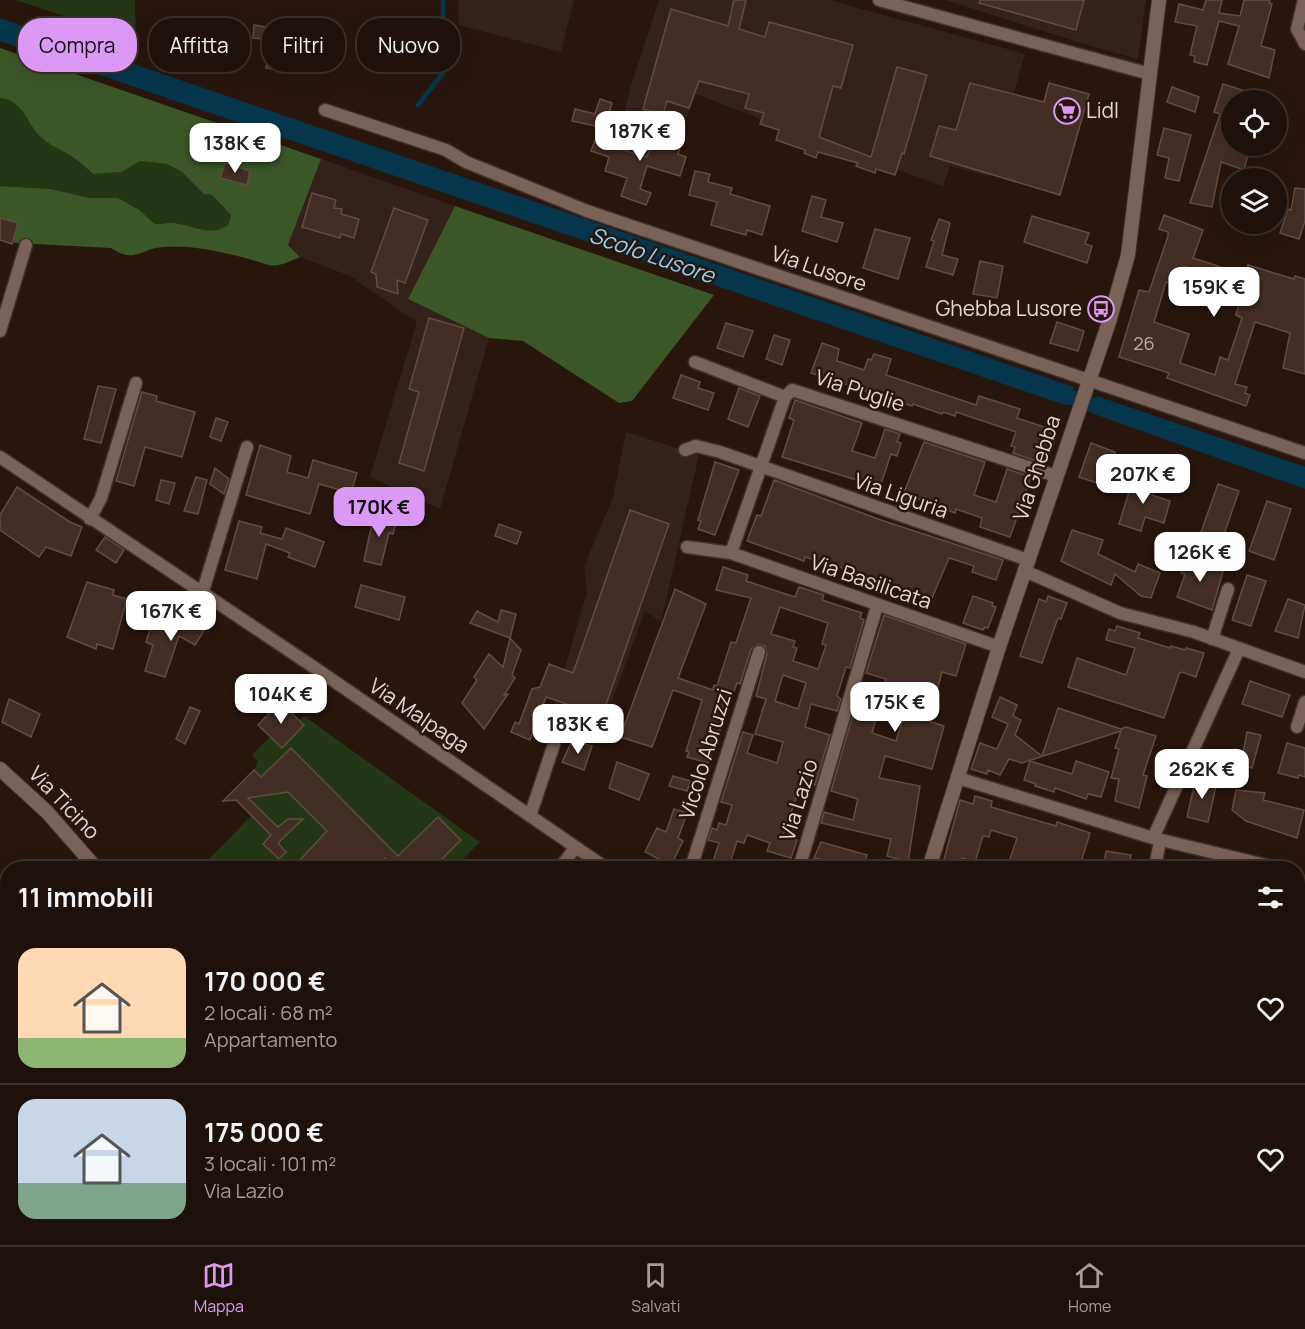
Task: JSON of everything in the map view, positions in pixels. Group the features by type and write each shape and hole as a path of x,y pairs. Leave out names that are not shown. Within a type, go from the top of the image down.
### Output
{"street":[{"path":"879,0 1150,74"},
{"name":"Via Ghebba","path":"931,861 999,647 1109,322 1128,255 1159,0"},
{"path":"1304,0 1297,29 1305,44"},
{"name":"Via Lusore","path":"325,110 446,150 466,162 587,211 1088,382 1305,453"},
{"path":"0,331 26,245"},
{"path":"695,362 786,397"},
{"path":"90,519 101,498 136,383"},
{"name":"Via Puglie","path":"731,553 786,397 792,390 1056,476"},
{"name":"Via Liguria","path":"685,450 696,446 761,468 1027,566 1120,613 1304,668"},
{"path":"202,594 247,447"},
{"name":"Via Malpaga","path":"0,457 315,668 595,861"},
{"path":"687,547 731,553"},
{"name":"Via Basilicata","path":"731,553 999,647"},
{"path":"1212,639 1228,589"},
{"name":"Via Lazio","path":"801,861 877,606"},
{"path":"1155,861 1157,839 1239,649"},
{"name":"Vicolo Abruzzi","path":"693,861 759,652"},
{"path":"1297,727 1305,702"},
{"path":"530,816 563,717"},
{"name":"Via Ticino","path":"0,769 47,812 90,861"},
{"path":"958,778 1157,839 1248,861"},
{"path":"565,861 575,848"}],"shaded area":[{"path":"458,0 574,0 561,52 460,25"},
{"path":"659,0 829,0 1025,54 990,177 950,166 943,186 696,94 677,142 622,123 630,88"},
{"path":"945,0 1146,0 1138,59 1084,44"},
{"path":"321,159 455,206 408,299 489,338 440,509 370,477 417,322 350,276 300,257 288,245"},
{"path":"626,432 699,455 661,622 645,611 599,737 549,721 587,592 584,567 613,497"}],"green space":[{"path":"16,0 135,0 135,18 70,18"},
{"path":"0,48 18,54 18,72 69,72 321,159 288,245 300,257 272,266 198,248 163,247 126,255 111,248 15,243 0,229 0,186 51,189 90,198 118,198 138,209 155,224 182,224 202,230 215,230 228,225 231,215 212,195 204,194 182,172 167,164 140,161 122,172 93,174 74,158 40,136 18,106 7,99 0,98"},
{"path":"0,98 7,99 18,106 40,136 74,158 93,174 122,172 140,161 167,164 182,172 204,194 212,195 231,215 228,225 215,230 202,230 175,223 155,224 138,209 118,198 90,198 51,189 0,186"},
{"path":"455,206 714,295 632,401 619,403 523,341 489,338 408,299"},
{"path":"280,702 299,720 304,716 480,842 461,861 207,861 251,816 231,794 254,770 258,761 252,755 270,737 258,725"}],"water":[{"path":"0,18 18,24 18,47 0,41"},
{"path":"137,65 149,69 149,72 157,72 1074,387 1068,406 91,72 137,72"},
{"path":"1097,396 1305,467 1305,489 1091,413"}],"building":[{"path":"734,0 746,0 739,29 765,37 769,22 853,45 841,88 833,86 819,137 871,157 897,67 927,75 904,154 902,153 895,175 876,169 875,173 856,166 858,163 818,152 816,158 804,153 805,150 776,140 779,130 760,124 764,113 745,108 749,94 699,81 689,108 667,101 663,115 643,109 671,9 728,26"},
{"path":"980,0 1084,0 1076,30 979,3"},
{"path":"1206,0 1222,0 1219,13 1240,16 1244,0 1270,0 1269,3 1272,4 1261,46 1275,50 1269,78 1228,64 1239,26 1219,21 1207,65 1194,62 1195,56 1190,55 1197,26 1175,22 1179,4 1203,10"},
{"path":"254,25 262,26 262,39 253,38"},
{"path":"970,83 1044,102 1049,83 1089,94 1060,195 930,156 939,126 956,130"},
{"path":"1223,84 1242,90 1221,90"},
{"path":"1172,87 1199,97 1195,112 1167,102"},
{"path":"1221,90 1221,156 1248,156 1244,168 1221,162 1212,207 1190,203 1220,114 1214,112"},
{"path":"600,99 612,103 605,128 572,121 575,109 595,114"},
{"path":"600,128 610,131 607,141 624,146 623,150 647,157 655,132 682,140 678,154 686,157 680,176 647,166 640,189 651,193 646,205 621,196 627,178 605,171 609,157 591,151"},
{"path":"1164,128 1191,135 1179,181 1165,178 1169,158 1157,155"},
{"path":"225,163 250,171 247,185 220,178"},
{"path":"695,171 710,174 708,182 732,188 730,194 770,206 762,235 747,230 746,235 711,225 717,202 689,195"},
{"path":"1295,188 1305,189 1305,221 1299,239 1283,234 1287,234 1287,212 1288,209 1291,210"},
{"path":"312,193 336,200 334,208 342,209 341,214 359,219 354,238 341,234 340,238 302,227"},
{"path":"812,196 826,200 821,217 843,223 837,242 802,231"},
{"path":"394,208 428,220 405,283 397,280 398,294 377,287 376,274 371,272"},
{"path":"1164,215 1203,230 1193,258 1221,267 1219,276 1183,266 1176,286 1166,282 1154,322 1189,334 1180,363 1215,375 1220,357 1228,360 1242,318 1236,315 1248,265 1294,279 1295,276 1305,279 1305,374 1283,368 1290,333 1255,322 1235,384 1247,387 1245,393 1250,395 1246,406 1167,378 1169,373 1119,357 1139,290 1149,292 1168,236 1168,232 1159,229"},
{"path":"1032,216 1089,233 1085,244 1092,246 1087,263 1024,242"},
{"path":"0,218 18,223 12,244 0,240"},
{"path":"939,219 950,223 942,255 958,259 953,275 926,267 934,241 931,240"},
{"path":"875,229 910,238 898,279 863,268"},
{"path":"980,261 1003,266 997,298 973,294"},
{"path":"429,318 464,328 424,471 399,463 419,392 409,389"},
{"path":"1057,322 1084,331 1078,351 1050,343"},
{"path":"726,323 753,331 743,357 717,348"},
{"path":"774,335 790,340 782,365 766,359"},
{"path":"822,343 839,349 837,361 864,370 868,359 871,360 874,354 891,359 886,375 976,405 979,396 1020,409 1017,418 1047,428 1055,439 1046,464 1039,455 1036,461 1013,453 1015,447 1011,446 1016,432 956,412 955,416 913,404 912,406 811,373"},
{"path":"681,375 700,382 698,388 714,393 708,410 673,398"},
{"path":"98,386 116,389 101,443 84,439"},
{"path":"739,388 760,396 748,427 728,419"},
{"path":"142,392 157,396 156,401 195,412 182,457 145,447 134,486 116,481"},
{"path":"795,400 862,423 852,451 875,458 885,429 900,434 897,442 901,443 897,456 891,454 881,484 874,481 873,485 782,457 794,420 789,418"},
{"path":"216,418 228,422 221,441 210,437"},
{"path":"924,442 985,462 974,495 996,502 1007,469 1031,477 1010,537 980,527 982,518 956,509 955,513 916,498 913,505 901,500"},
{"path":"1091,443 1115,452 1103,485 1079,477"},
{"path":"260,445 291,456 287,472 308,478 313,460 357,473 351,493 319,484 310,514 246,495"},
{"path":"715,462 739,470 715,535 698,529 701,521 698,520"},
{"path":"215,468 229,479 224,494 210,484"},
{"path":"1134,476 1156,483 1152,495 1170,501 1164,523 1145,517 1141,531 1119,524"},
{"path":"196,477 207,480 198,514 184,511"},
{"path":"161,480 175,483 169,504 156,500"},
{"path":"774,480 881,520 1003,560 996,580 972,572 974,566 949,558 932,598 917,593 916,597 905,593 907,590 852,571 805,557 804,561 747,541 757,515 761,516"},
{"path":"1218,484 1239,491 1221,543 1200,535"},
{"path":"17,487 70,522 82,527 71,556 46,547 39,557 0,530 0,515"},
{"path":"1267,501 1291,509 1274,560 1249,551"},
{"path":"630,510 669,524 602,716 546,697 530,740 511,732 515,722 519,724 532,689 540,687 549,664 573,673"},
{"path":"374,514 397,520 393,534 389,533 381,565 364,561"},
{"path":"239,521 262,527 260,533 282,539 286,528 324,542 315,567 288,557 290,553 266,544 257,579 225,570"},
{"path":"499,524 521,532 517,544 495,536"},
{"path":"1072,530 1103,540 1098,554 1135,572 1138,564 1160,573 1151,598 1141,596 1115,574 1111,585 1061,561"},
{"path":"105,537 124,550 116,563 96,550"},
{"path":"1187,556 1224,568 1212,610 1177,597 1185,574 1181,573"},
{"path":"723,567 748,575 746,581 795,597 799,587 824,595 822,600 862,613 860,618 864,620 850,668 846,667 837,696 841,699 837,711 811,704 805,727 830,735 815,785 802,781 783,836 797,840 791,858 767,851 770,843 747,835 744,843 737,841 731,860 734,861 713,861 719,843 708,840 712,828 717,830 719,823 726,825 732,805 721,802 743,732 753,735 747,753 777,763 783,742 755,734 766,699 756,696 767,654 765,646 758,644 751,649 740,684 737,683 708,763 687,757 689,752 686,751 702,700 673,690 652,747 620,737 675,589 706,604 678,678 713,690 714,685 717,686 731,642 736,643 751,598 716,590","holes":["780,607 828,623 822,644 826,645 818,669 793,661 797,648 793,647 795,641 771,634","783,675 806,683 798,709 775,701"]},
{"path":"1247,575 1266,581 1251,626 1232,620"},
{"path":"87,582 114,590 113,595 127,599 113,649 97,644 96,649 67,637"},
{"path":"361,585 405,597 399,620 355,607"},
{"path":"973,596 993,603 992,606 996,607 988,628 985,627 983,630 963,623"},
{"path":"1048,596 1067,603 1061,619 1058,618 1042,663 1020,656 1039,599 1046,602"},
{"path":"1288,599 1305,605 1298,638 1275,631"},
{"path":"501,610 516,614 510,638 470,623 477,611 498,622"},
{"path":"186,612 208,624 195,645 179,636 165,677 145,671 153,645 146,642 152,623 175,630"},
{"path":"884,615 966,644 956,676 942,672 934,701 937,702 925,720 944,726 932,769 885,756 879,778 920,786 908,861 887,856 891,839 821,823 824,812 853,820 858,799 831,791 856,704 878,711 872,733 896,741 904,714 880,706 886,679 866,673"},
{"path":"1117,626 1140,633 1138,638 1170,648 1171,646 1185,650 1186,648 1204,653 1196,677 1182,672 1179,674 1164,718 1068,687 1077,658 1126,675 1135,648 1106,640 1109,629 1115,631"},
{"path":"510,638 521,650 512,675 515,678 504,695 508,694 484,729 462,703 477,680 474,677 489,654 503,667"},
{"path":"1250,681 1290,695 1282,717 1242,704"},
{"path":"1000,697 1017,705 1013,716 1021,720 1015,735 1042,756 1058,708 1121,729 1126,727 1156,736 1143,775 1147,776 1139,808 1115,801 1119,779 1111,778 1119,749 1115,748 1121,731 1022,763 1009,759 1000,775 988,770 987,774 971,769 980,743 997,749 1008,724 992,717"},
{"path":"9,699 40,714 31,737 2,722"},
{"path":"280,702 304,725 282,748 258,725"},
{"path":"190,707 200,711 185,744 176,739"},
{"path":"1247,732 1261,735 1252,768 1241,765"},
{"path":"572,741 592,746 584,770 562,762"},
{"path":"1287,743 1305,748 1305,777 1299,775 1298,778 1278,773"},
{"path":"291,748 398,856 438,817 461,840 440,861 388,861 385,858 382,861 299,861 327,831 288,792 248,798 278,827 288,819 303,819 278,843 286,852 279,859 263,844 271,835 236,800 223,801 254,770 261,777"},
{"path":"1030,761 1072,774 1076,761 1109,772 1101,797 1088,794 1086,799 1055,788 1054,792 1024,780"},
{"path":"617,762 649,774 639,800 609,788"},
{"path":"673,776 690,781 687,791 669,786"},
{"path":"1196,777 1217,782 1208,822 1187,817"},
{"path":"1236,790 1265,793 1263,800 1304,810 1297,838 1246,821 1232,810"},
{"path":"975,796 992,801 991,807 1056,826 1057,822 1090,833 1082,859 1090,861 1009,861 1017,838 991,830 989,837 983,836 975,861 962,858 961,861 944,861 960,800 973,804"},
{"path":"674,809 687,813 678,838 683,841 673,861 663,861 645,852 657,828 666,832"},
{"path":"821,842 867,855 865,861 829,861 814,858"},
{"path":"1106,851 1131,855 1130,861 1104,861"}],"waterway":[{"path":"418,105 443,73 443,0"},
{"name":"Scolo Lusore","path":"1054,391 1113,412"}],"place":[{"name":"Lidl","path":"1067,111"},
{"name":"Ghebba Lusore","path":"1101,309"}]}
